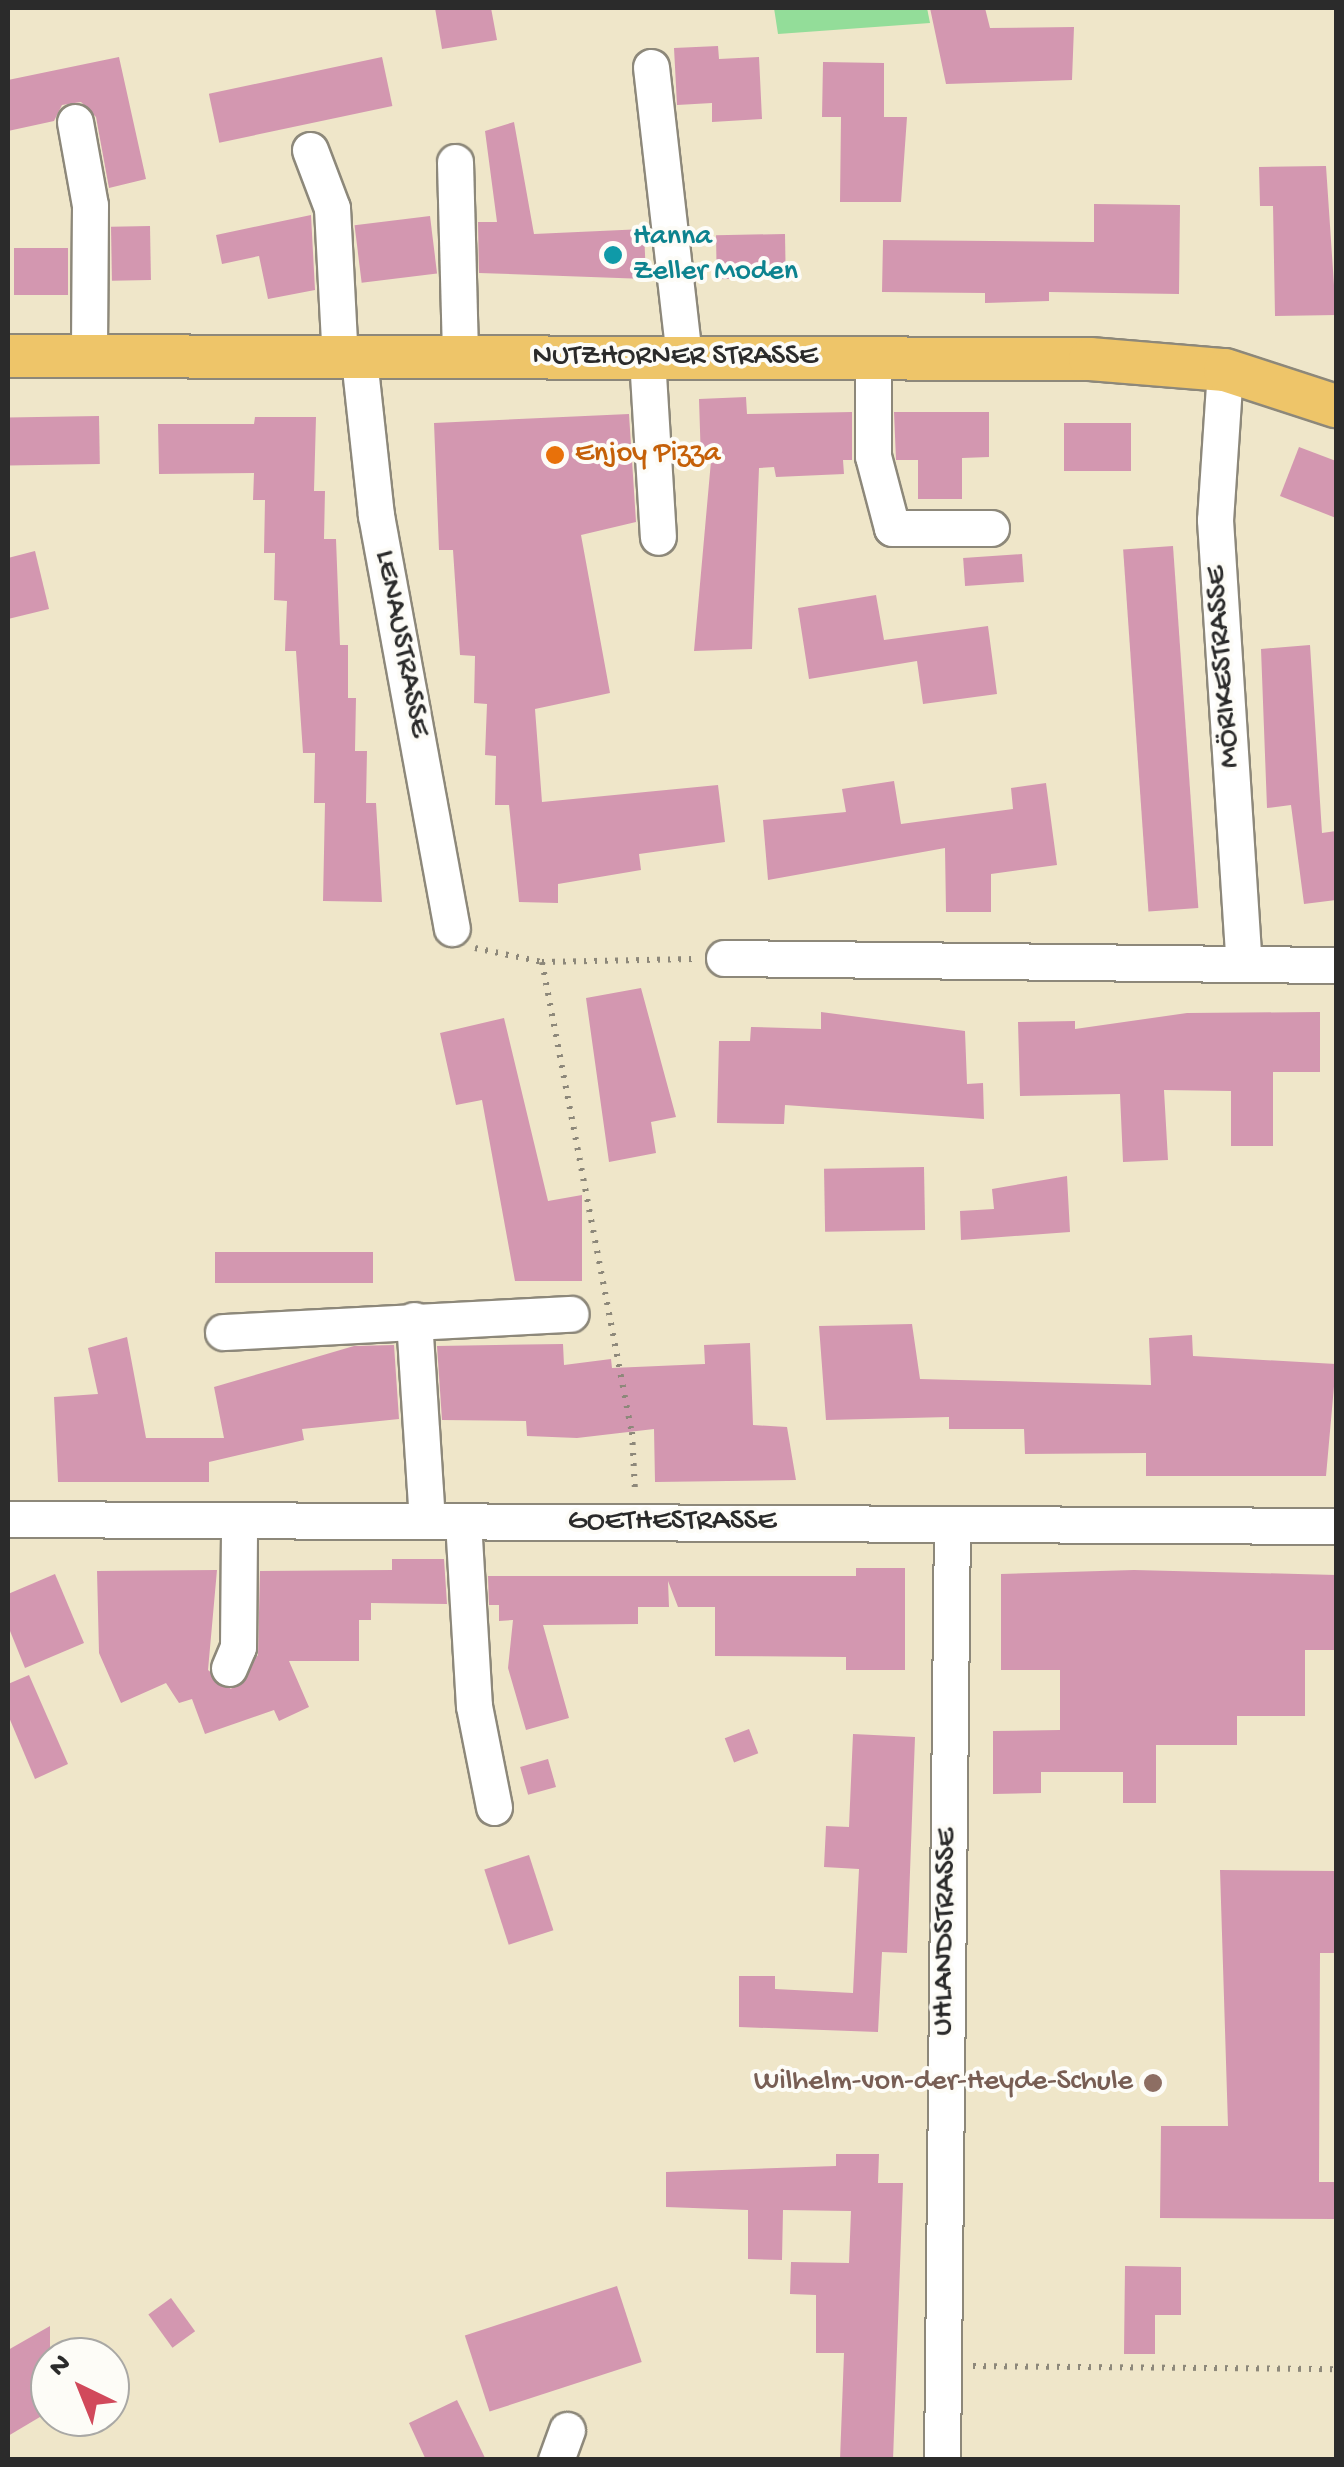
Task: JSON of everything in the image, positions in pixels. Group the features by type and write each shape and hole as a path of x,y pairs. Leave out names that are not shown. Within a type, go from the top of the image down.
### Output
{"main road":[{"name":"NUTZHORNER STRASSE","path":"8,356 873,358 1225,370 1336,406"}],"street":[{"path":"652,67 666,358 658,537"},
{"path":"75,122 90,205 89,357"},
{"name":"LENAUSTRASSE","path":"310,150 332,208 350,359 452,928"},
{"path":"455,162 460,359"},
{"path":"873,358 873,456 892,528 991,528"},
{"name":"MÖRIKESTRASSE","path":"1225,370 1215,520 1244,964"},
{"path":"724,958 1336,965"},
{"path":"223,1332 572,1314"},
{"path":"414,1320 427,1521"},
{"name":"GOETHESTRASSE","path":"8,1518 1336,1526"},
{"path":"229,1668 238,1647 240,1520"},
{"path":"464,1521 474,1706 494,1806"},
{"name":"UHLANDSTRASSE","path":"942,2460 952,1524"}],"path":[{"path":"452,928 483,954 542,962 724,958"},
{"path":"542,962 632,1432 636,1522"},
{"path":"941,2366 1336,2369"}],"green space":[{"path":"774,8 927,8 930,23 778,34"}],"building":[{"path":"435,8 491,8 497,40 442,49"},
{"path":"930,8 985,8 990,28 1074,27 1072,80 946,84"},
{"path":"718,46 719,59 759,57 762,119 712,122 712,103 677,105 674,48"},
{"path":"119,57 146,179 109,188 96,117 81,102 62,105 54,121 8,131 8,80"},
{"path":"382,57 392,106 219,143 209,94"},
{"path":"823,62 884,63 884,117 907,117 901,202 840,202 841,117 822,117"},
{"path":"514,122 534,234 644,229 646,279 479,273 478,222 497,222 485,131"},
{"path":"1326,166 1336,315 1275,316 1273,206 1260,206 1259,167"},
{"path":"1094,204 1180,205 1179,294 1049,292 1049,301 985,303 985,293 882,292 883,240 1094,242"},
{"path":"311,215 315,290 268,299 259,256 222,264 216,235"},
{"path":"430,216 437,274 362,283 355,225"},
{"path":"150,226 151,280 112,281 111,227"},
{"path":"785,234 786,278 717,279 716,235"},
{"path":"14,248 68,248 68,295 14,295"},
{"path":"746,397 747,414 852,412 852,460 843,460 844,474 776,477 774,467 759,468 752,649 694,651 711,461 701,462 699,399"},
{"path":"894,412 989,412 989,457 962,458 962,499 918,499 918,460 896,460"},
{"path":"629,414 636,522 581,535 610,693 535,709 542,802 718,785 725,842 639,854 641,870 558,884 558,903 519,902 509,805 495,805 496,756 485,755 487,704 474,703 475,656 460,655 453,550 439,550 434,423"},
{"path":"99,416 100,464 9,466 8,418"},
{"path":"255,417 316,417 314,491 325,491 324,539 336,539 340,645 348,645 348,698 356,698 355,751 367,751 366,803 376,803 382,902 323,901 325,803 314,803 315,753 303,753 296,651 285,651 287,601 274,600 275,553 264,553 265,500 253,500 254,473 159,474 158,424 254,424"},
{"path":"1064,423 1131,423 1131,471 1064,471"},
{"path":"1299,447 1336,461 1336,518 1280,496"},
{"path":"1173,546 1198,908 1148,912 1123,549"},
{"path":"35,551 49,609 8,619 8,558"},
{"path":"1022,554 1024,582 965,586 963,558"},
{"path":"876,595 884,640 988,626 997,694 923,704 917,661 809,679 798,608"},
{"path":"1310,645 1322,833 1336,831 1336,900 1304,904 1291,805 1267,808 1261,649"},
{"path":"894,781 901,824 1013,809 1011,788 1046,783 1057,865 991,874 991,912 946,912 945,848 768,880 763,820 846,812 842,789"},
{"path":"641,988 676,1117 651,1122 656,1153 609,1162 586,998"},
{"path":"821,1012 965,1031 967,1084 983,1083 984,1119 785,1105 784,1124 717,1123 719,1041 750,1041 751,1027 821,1029"},
{"path":"1320,1012 1320,1072 1273,1072 1273,1146 1231,1146 1231,1091 1164,1090 1168,1160 1123,1162 1120,1094 1020,1096 1018,1022 1075,1021 1075,1029 1187,1013"},
{"path":"504,1018 548,1201 582,1195 582,1281 515,1281 482,1100 456,1105 440,1033"},
{"path":"924,1167 925,1230 825,1232 824,1169"},
{"path":"1067,1176 1070,1232 961,1240 960,1211 994,1209 992,1189"},
{"path":"215,1252 373,1252 373,1283 215,1283"},
{"path":"912,1324 920,1379 1151,1385 1149,1338 1192,1335 1193,1356 1336,1364 1326,1476 1146,1476 1146,1453 1025,1454 1024,1429 949,1429 949,1417 826,1420 819,1326"},
{"path":"127,1337 146,1438 224,1438 214,1387 354,1346 394,1345 399,1419 302,1429 304,1440 209,1462 209,1482 58,1482 54,1397 98,1394 88,1348"},
{"path":"750,1343 753,1425 787,1427 796,1480 655,1482 654,1429 577,1438 527,1436 526,1421 442,1420 437,1346 563,1344 564,1365 611,1359 612,1368 705,1364 704,1345"},
{"path":"392,1559 444,1559 447,1604 371,1603 371,1620 359,1620 359,1661 289,1661 309,1707 279,1721 274,1710 205,1734 192,1699 179,1703 166,1683 121,1703 99,1653 97,1571 217,1570 208,1670 231,1689 258,1655 260,1571 392,1570"},
{"path":"856,1568 905,1568 905,1670 846,1670 846,1657 715,1656 715,1607 678,1607 668,1581 669,1607 638,1607 638,1624 543,1625 569,1718 526,1730 508,1668 513,1620 499,1621 499,1605 489,1605 488,1576 856,1576"},
{"path":"1134,1570 1336,1575 1336,1650 1305,1650 1305,1716 1237,1716 1237,1745 1156,1745 1156,1803 1123,1803 1123,1772 1041,1772 1041,1793 993,1794 993,1731 1060,1730 1060,1670 1001,1670 1001,1574"},
{"path":"55,1574 84,1643 25,1668 8,1626 8,1594"},
{"path":"29,1675 68,1764 35,1779 8,1715 8,1684"},
{"path":"749,1729 758,1753 734,1763 725,1738"},
{"path":"853,1734 915,1737 907,1953 882,1952 878,2032 739,2027 739,1976 775,1976 775,1989 853,1993 859,1869 824,1867 826,1826 849,1827"},
{"path":"548,1759 556,1787 528,1795 520,1767"},
{"path":"529,1855 553,1930 509,1945 484,1870"},
{"path":"1220,1870 1336,1871 1336,1953 1320,1953 1319,2182 1336,2182 1336,2219 1160,2218 1161,2126 1228,2126"},
{"path":"836,2154 879,2154 878,2183 903,2183 893,2460 840,2460 844,2353 816,2353 816,2295 790,2294 791,2262 849,2263 851,2211 783,2210 782,2260 748,2259 748,2210 666,2207 666,2172 836,2166"},
{"path":"1125,2266 1181,2267 1181,2315 1155,2315 1155,2354 1124,2354"},
{"path":"617,2286 642,2362 490,2412 465,2335"},
{"path":"171,2298 195,2331 172,2348 148,2314"},
{"path":"50,2326 50,2337 31,2337"},
{"path":"30,2337 30,2423 8,2436 8,2350"},
{"path":"457,2400 486,2460 426,2460 409,2423"}],"place":[{"name":"Hanna Zeller Moden","path":"613,255"},
{"name":"Enjoy Pizza","path":"555,455"},
{"name":"Wilhelm-von-der-Heyde-Schule","path":"1153,2083"}]}
